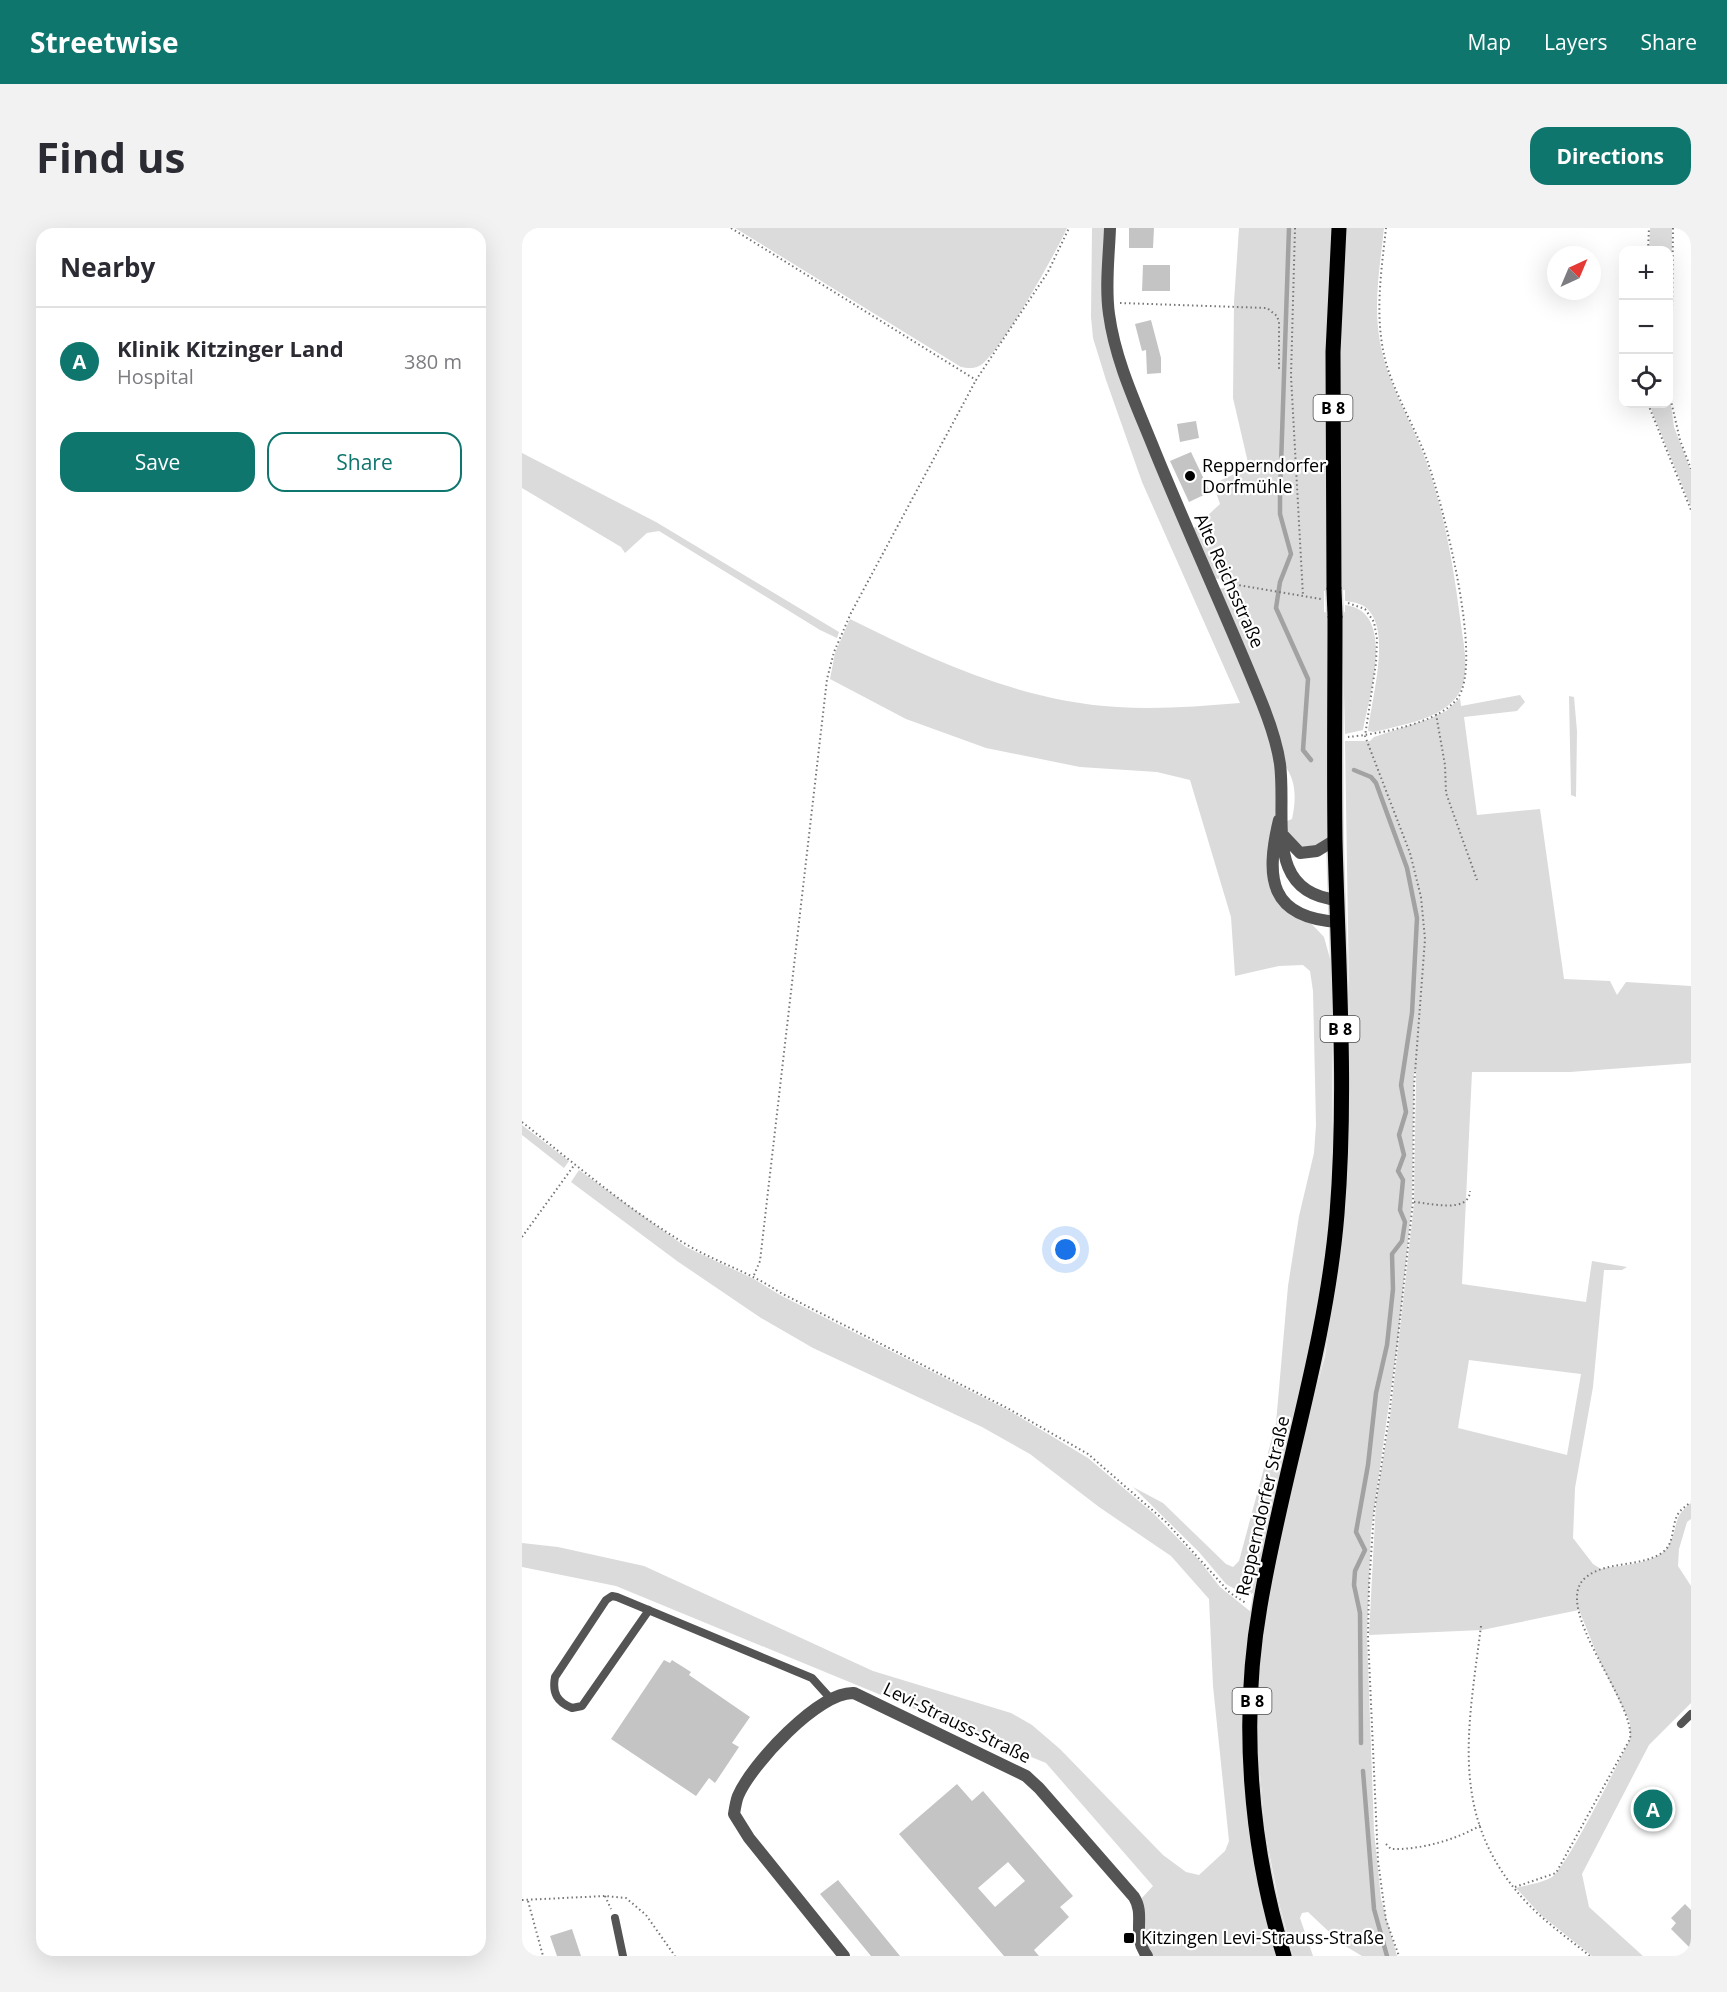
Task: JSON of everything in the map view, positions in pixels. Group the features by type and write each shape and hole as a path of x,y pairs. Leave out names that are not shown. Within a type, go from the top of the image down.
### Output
{"main road":[{"name":"B 8","path":"1339,228 1333,352 1336,602 1335,840 1339,922"},
{"name":"Repperndorfer Straße","path":"1284,1956 1262,1857 1251,1756 1252,1684 1259,1610 1275,1527 1296,1448 1325,1314 1338,1210 1339,922"}],"street":[{"name":"Alte Reichsstraße","path":"1110,228 1108,303 1127,381 1269,720 1280,764 1285,865 1296,882 1307,893 1324,899 1338,900"},
{"name":"Alte Reichsstraße","path":"1281,810 1271,859 1277,892 1285,903 1299,914 1314,921 1339,922"},
{"path":"1284,836 1300,853 1317,851 1335,840"},
{"name":"Levi-Strauss-Straße","path":"844,1956 749,1838 734,1814 737,1797 750,1776 804,1716 838,1694 854,1693 1026,1776 1134,1897 1140,1910 1137,1923 1139,1943 1147,1956"}],"lane":[{"path":"649,1610 582,1706 572,1708 557,1699 553,1688 555,1677 609,1598 617,1597 649,1610 812,1678 830,1698"},
{"path":"1681,1724 1691,1714"},
{"path":"615,1918 623,1956"}],"path":[{"path":"731,228 976,380"},
{"path":"754,1275 760,1261 798,910 827,679 834,652 851,613 976,380 1048,272 1069,228"},
{"path":"1296,228 1291,376 1302,596"},
{"path":"1365,736 1403,727 1436,714 1454,702 1465,686 1466,644 1456,575 1442,508 1426,458 1387,364 1382,343 1379,296 1386,228"},
{"path":"1648,246 1649,228"},
{"path":"1671,354 1673,228"},
{"path":"1108,303 1268,308 1277,316 1279,322 1278,371"},
{"path":"1650,408 1691,510"},
{"path":"1672,408 1680,440 1691,469"},
{"path":"1209,581 1322,599"},
{"path":"1336,602 1357,605 1369,613 1377,639 1365,736 1410,853 1424,920 1424,964 1414,1086 1413,1202 1389,1417 1374,1512 1368,1616 1378,1861 1386,1920 1399,1956"},
{"path":"1436,714 1445,765 1446,793 1477,880"},
{"path":"522,1122 650,1220 690,1246 728,1267 754,1275 780,1292 1009,1409 1088,1455 1166,1522 1230,1593 1259,1610"},
{"path":"522,1237 576,1164"},
{"path":"1413,1202 1458,1205 1465,1203 1470,1191"},
{"path":"1515,1887 1551,1877 1556,1873 1574,1845 1630,1739 1630,1722 1599,1662 1579,1610 1578,1586 1586,1577 1601,1569 1662,1553 1671,1542 1677,1516 1691,1502"},
{"path":"1481,1626 1469,1706 1467,1748 1470,1786 1481,1825 1498,1863 1515,1887 1541,1916 1590,1956"},
{"path":"1386,1844 1391,1849 1419,1846 1463,1834 1481,1825"},
{"path":"528,1901 543,1956"}],"shaded area":[{"path":"735,228 1067,228 1013,324 988,358 979,366 970,368 961,367"},
{"path":"1092,228 1106,228 1105,320 1265,722 1276,766 1277,808 1267,861 1269,879 1324,937 1332,966 1332,1212 1326,1282 1257,1581 1253,1593 1247,1596 1226,1584 1199,1552 1133,1487 1163,1503 1226,1564 1233,1567 1239,1561 1276,1423 1288,1286 1299,1216 1314,1153 1316,1125 1313,991 1310,971 1303,965 1279,966 1235,976 1231,917 1190,780 1157,772 1080,767 986,748 906,719 830,679 835,653 850,619 946,664 1012,688 1047,697 1132,708 1240,703 1142,482 1106,380 1093,338 1091,317"},
{"path":"1239,228 1333,228 1330,590 1324,591 1324,612 1328,613 1328,836 1323,843 1313,847 1300,848 1287,834 1287,821 1292,819 1294,805 1293,784 1217,589 1232,587 1231,581 1213,578 1192,530 1220,504 1213,484 1249,467 1233,398 1234,302"},
{"path":"1346,228 1384,228 1377,299 1378,328 1383,358 1420,446 1444,521 1465,660 1462,685 1452,702 1421,720 1374,732 1368,731 1378,670 1379,637 1376,623 1368,609 1345,601 1345,590 1338,590 1336,446"},
{"path":"1650,228 1672,228 1672,246 1649,246"},
{"path":"1651,408 1671,408 1674,427 1691,471 1691,507"},
{"path":"522,453 656,522 839,632 837,638 820,630 659,531 647,533 625,553 621,547 522,488"},
{"path":"1345,605 1361,611 1371,622 1376,657 1363,730 1345,734 1342,613 1345,612"},
{"path":"1520,695 1525,702 1517,711 1464,717 1477,815 1540,809 1564,979 1610,981 1617,995 1626,982 1691,986 1691,1063 1570,1072 1472,1072 1462,1284 1586,1302 1592,1261 1627,1267 1622,1270 1604,1270 1593,1387 1575,1488 1573,1538 1593,1564 1601,1569 1650,1559 1666,1550 1678,1517 1691,1503 1691,1519 1687,1522 1679,1549 1678,1566 1691,1586 1691,1703 1649,1745 1582,1874 1589,1907 1643,1956 1592,1956 1541,1915 1516,1888 1548,1879 1559,1870 1592,1813 1630,1739 1630,1722 1600,1662 1579,1610 1482,1630 1369,1635 1376,1501 1390,1418 1414,1204 1416,1071 1414,1071 1412,1203 1398,1340 1371,1531 1367,1636 1374,1831 1381,1899 1397,1956 1362,1956 1342,1944 1308,1912 1302,1913 1300,1918 1313,1956 1293,1956 1279,1903 1265,1831 1258,1751 1258,1695 1262,1644 1279,1530 1325,1356 1346,1211 1350,1055 1345,741 1370,741 1374,737 1429,719 1446,711 1460,698 1461,706","holes":["1469,1360 1581,1374 1567,1455 1458,1428"]},
{"path":"1569,696 1574,697 1577,731 1576,797 1571,795"},
{"path":"522,1125 569,1161 564,1168 522,1135"},
{"path":"579,1170 686,1247 754,1279 780,1295 1008,1410 1088,1458 1153,1513 1199,1560 1220,1587 1251,1612 1247,1686 1278,1956 1153,1956 1146,1939 1145,1912 1141,1899 1153,1886 1046,1763 616,1586 522,1567 522,1543 558,1547 644,1566 873,1671 1011,1713 1032,1725 1060,1749 1163,1855 1186,1872 1199,1875 1225,1851 1229,1841 1213,1686 1209,1599 1171,1556 1099,1507 1030,1454 982,1427 813,1348 761,1318 677,1261 571,1182"}],"building":[{"path":"1129,228 1154,228 1153,248 1129,248"},
{"path":"1143,265 1170,265 1170,291 1142,291"},
{"path":"1151,320 1161,358 1161,373 1147,374 1146,350 1142,351 1135,324"},
{"path":"1196,421 1199,438 1180,442 1177,424"},
{"name":"Repperndorfer Dorfmühle","path":"1191,452 1210,492 1189,502 1170,461"},
{"path":"664,1660 670,1663 672,1660 691,1672 689,1675 750,1717 732,1743 739,1747 715,1783 709,1778 696,1796 611,1739"},
{"path":"957,1784 972,1801 983,1791 1073,1896 1060,1907 1069,1917 1034,1950 1039,1956 1004,1956 899,1834","holes":["1008,1862 1025,1881 995,1907 978,1888"]},
{"path":"838,1880 900,1956 871,1956 820,1894"},
{"path":"1685,1904 1691,1910 1691,1949 1671,1929 1676,1923 1671,1918"},
{"path":"572,1929 581,1956 557,1956 550,1936"}],"waterway":[{"path":"1289,228 1280,514 1291,554 1280,582 1276,608 1308,679 1303,750 1311,760"},
{"path":"1354,770 1371,777 1376,783 1407,868 1417,918 1412,1013 1401,1085 1406,1112 1399,1135 1404,1155 1398,1171 1403,1180 1400,1210 1405,1222 1402,1241 1392,1254 1393,1289 1387,1345 1376,1393 1368,1465 1356,1532 1365,1550 1355,1571 1354,1585 1360,1613 1361,1743"},
{"path":"1363,1771 1374,1909 1387,1956"}],"place":[{"name":"Repperndorfer Dorfmühle","path":"1190,476"},
{"name":"Klinik Kitzinger Land","path":"1653,1809"},
{"name":"Kitzingen Levi-Strauss-Straße","path":"1129,1938"}]}
